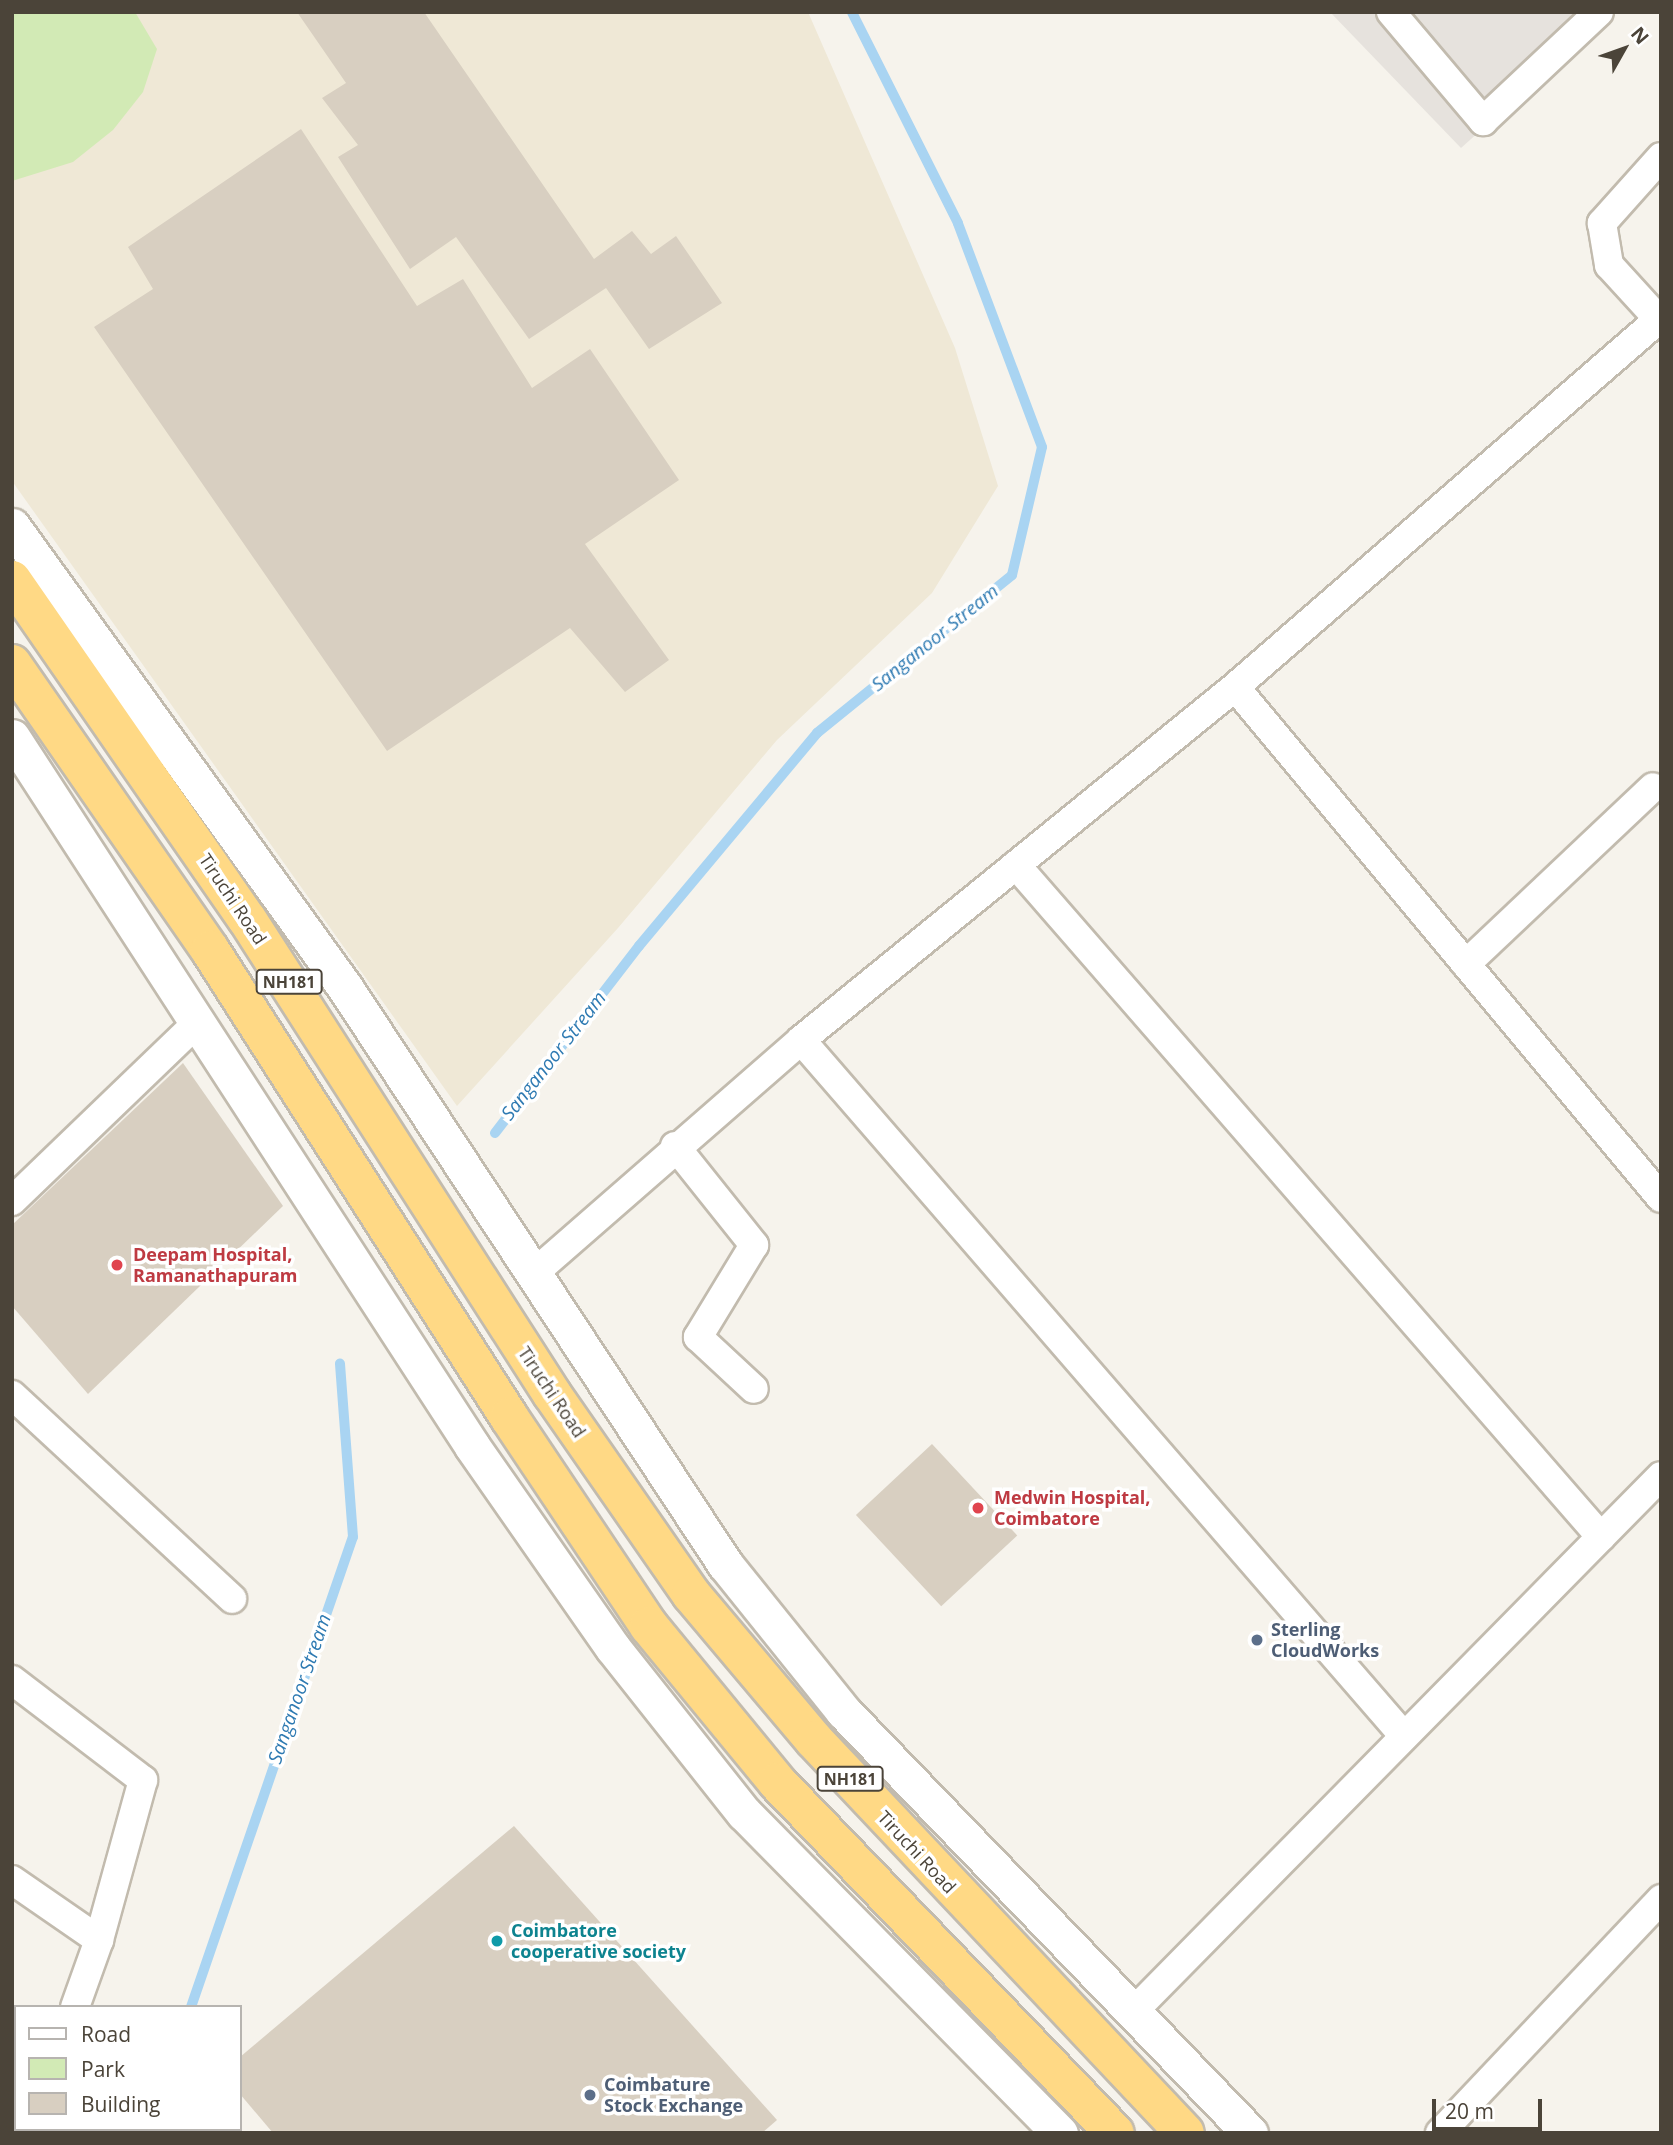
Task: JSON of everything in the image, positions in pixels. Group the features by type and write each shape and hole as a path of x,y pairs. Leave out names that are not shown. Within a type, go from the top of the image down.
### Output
{"highway":[{"name":"Tiruchi Road","path":"12,580 262,941 552,1394 691,1594 814,1740 1185,2133"},
{"name":"NH181","path":"12,664 210,950 509,1417 649,1626 777,1782 1115,2133"}],"street":[{"path":"1391,12 1483,121 1600,12"},
{"path":"533,1274 675,1146 1234,687 1659,321 1609,265 1602,223 1661,157"},
{"path":"12,526 346,989 724,1564 843,1711 1250,2133"},
{"path":"1234,687 1661,1198"},
{"path":"12,737 472,1446 613,1648 744,1813 1060,2133"},
{"path":"1466,964 1653,787"},
{"path":"1016,865 1601,1537"},
{"path":"12,1200 198,1022"},
{"path":"801,1040 1404,1736"},
{"path":"675,1146 754,1245 698,1338 754,1389"},
{"path":"12,1395 232,1599"},
{"path":"1133,2012 1661,1476"},
{"path":"12,1680 143,1780 99,1940 76,2005"},
{"path":"12,1880 99,1940"},
{"path":"1440,2133 1661,1899"}],"shaded area":[{"path":"12,12 808,12 955,348 998,486 932,593 777,740 618,928 457,1106 12,481"},
{"path":"1330,12 1613,12 1461,148"}],"green space":[{"path":"12,12 135,12 157,49 143,92 113,130 73,162 12,181"}],"building":[{"path":"297,12 424,12 594,259 632,231 651,254 676,236 722,303 649,349 606,288 529,339 456,237 410,269 338,157 358,145 322,98 346,83"},
{"path":"301,129 417,306 463,279 532,388 590,349 679,480 585,544 669,660 625,692 570,628 387,751 94,327 153,289 128,247"},
{"name":"Deepam Hospital, Ramanathapuram","path":"183,1063 283,1206 88,1394 12,1306 12,1225"},
{"path":"932,1444 1017,1535 941,1606 856,1515"},
{"name":"Coimbatore cooperative society","path":"514,1826 777,2120 762,2133 273,2133 242,2096 242,2055"}],"waterway":[{"name":"Sanganoor Stream","path":"495,1133 639,946 817,733 1012,575 1042,447 958,223 852,12"},
{"name":"Sanganoor Stream","path":"192,2005 353,1537 340,1363"}],"place":[{"name":"Deepam Hospital, Ramanathapuram","path":"117,1265"},
{"name":"Medwin Hospital, Coimbatore","path":"978,1508"},
{"name":"Sterling CloudWorks","path":"1257,1640"},
{"name":"Coimbatore cooperative society","path":"497,1941"},
{"name":"Coimbature Stock Exchange","path":"590,2095"}]}
